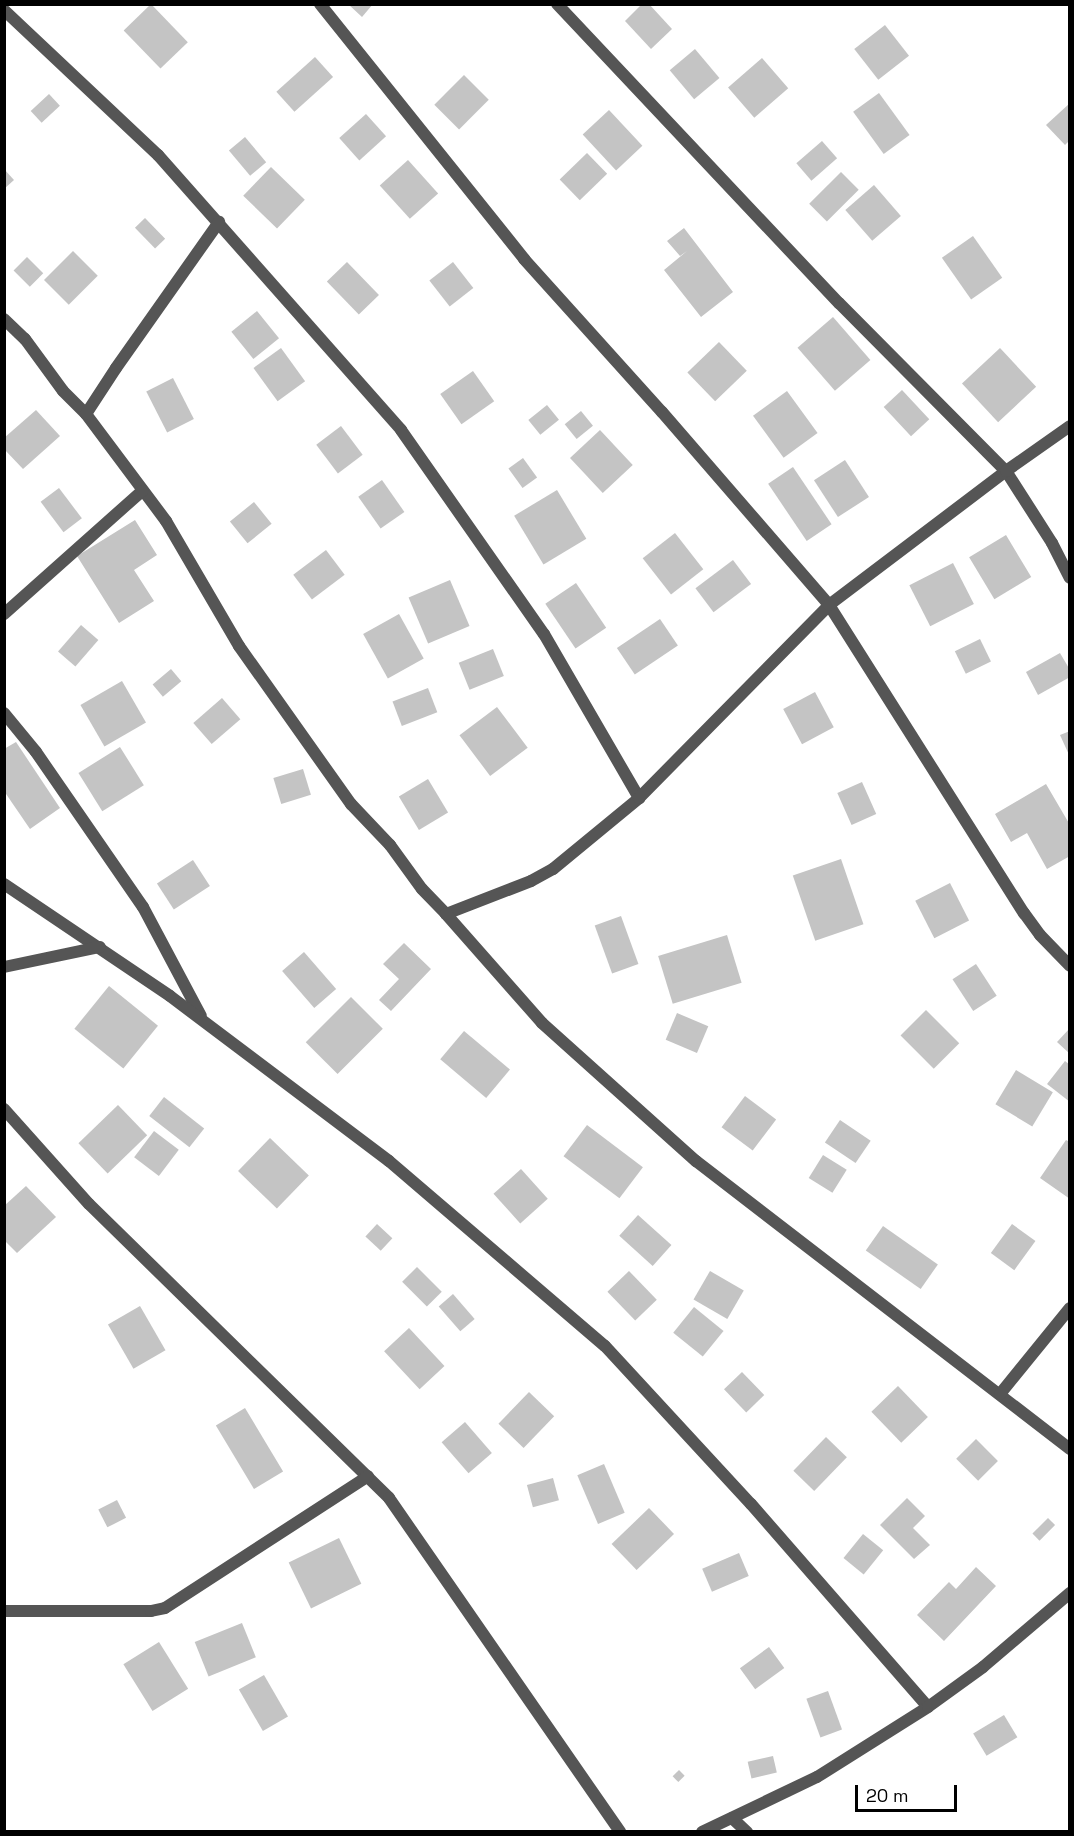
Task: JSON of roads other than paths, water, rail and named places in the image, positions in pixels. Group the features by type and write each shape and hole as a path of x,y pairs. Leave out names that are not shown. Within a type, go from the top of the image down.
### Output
{"street":[{"path":"320,4 524,259 662,412 829,605 1024,913 1040,935 1070,966"},
{"path":"557,4 839,303 1006,471 1052,543 1070,578"},
{"path":"4,10 158,155 401,430 544,634 639,798"},
{"path":"86,414 219,222"},
{"path":"4,319 25,339 63,391 86,414 166,521 239,646 351,804 390,845 422,889 542,1023 696,1161 1070,1449"},
{"path":"446,914 531,881 553,869 639,798 829,605 1006,471 1070,426"},
{"path":"4,614 142,491"},
{"path":"4,714 36,752 143,907 204,1021"},
{"path":"4,884 100,947 204,1021 398,1168 614,1354 751,1504 928,1707"},
{"path":"4,967 100,947"},
{"path":"4,1109 89,1204 389,1498 620,1832"},
{"path":"1000,1394 1070,1308"},
{"path":"4,1611 152,1611 165,1608 368,1476"},
{"path":"702,1832 817,1777 928,1707 983,1667 1070,1593"},
{"path":"732,1818 747,1832"}]}
